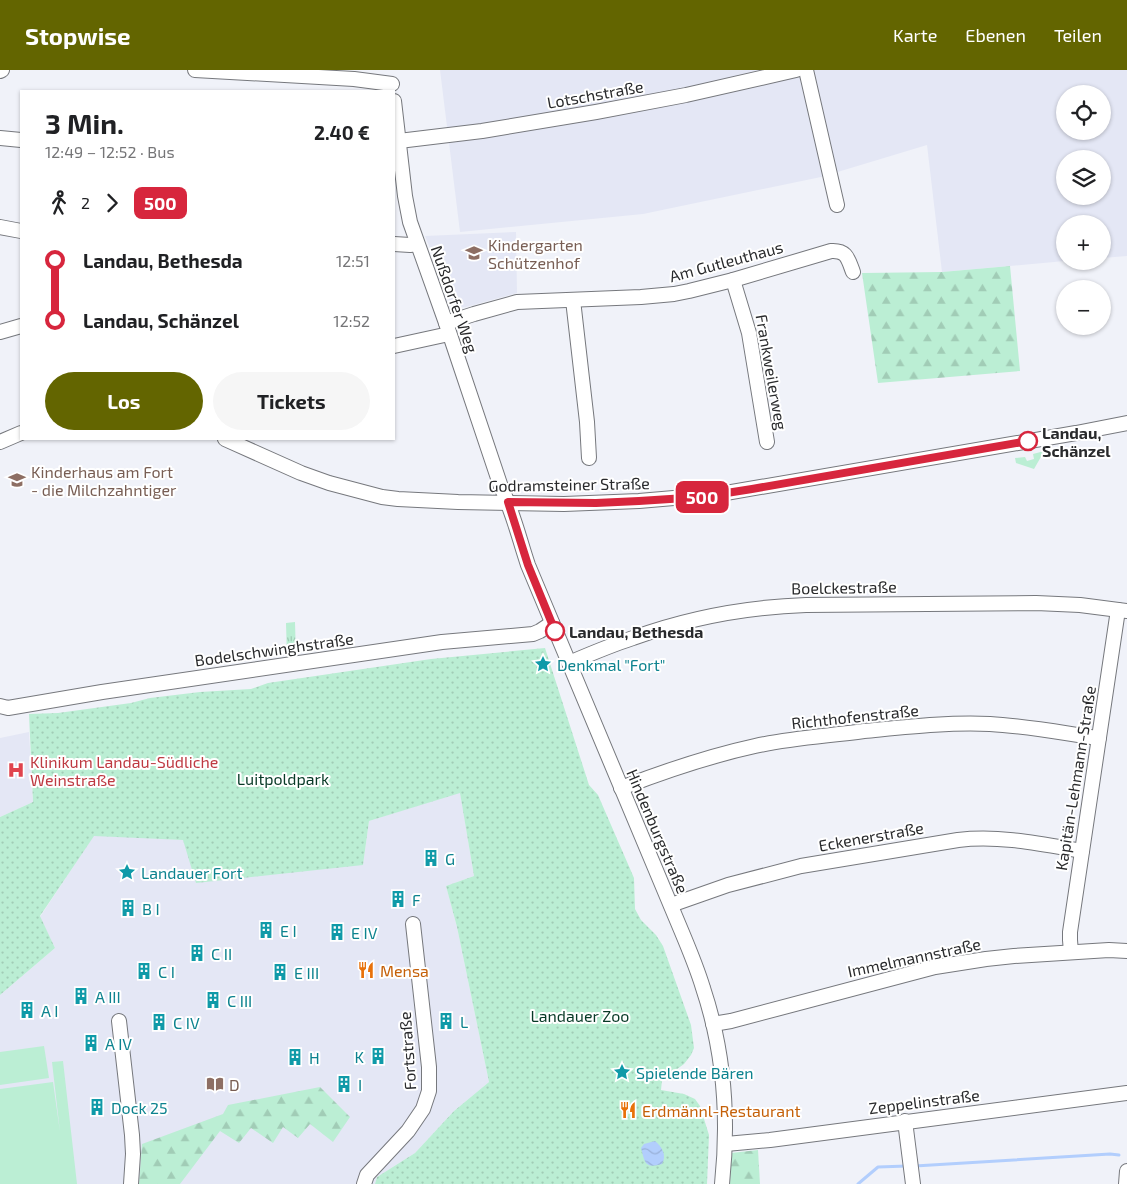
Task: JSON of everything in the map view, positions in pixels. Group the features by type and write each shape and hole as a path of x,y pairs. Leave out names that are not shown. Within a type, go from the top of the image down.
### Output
{"street":[{"path":"195,70 287,72 391,82"},
{"name":"Lotschstraße","path":"399,141 482,131 596,112 686,95 796,70"},
{"path":"806,70 837,205"},
{"name":"Nußdorfer Weg","path":"395,110 406,204 410,222 501,487 508,502"},
{"path":"0,138 20,140"},
{"path":"0,227 20,231"},
{"path":"395,244 417,244"},
{"name":"Am Gutleuthaus","path":"395,346 447,328 474,314 517,302 666,295 733,280 831,251 838,250 844,253 853,272"},
{"name":"Frankweilerweg","path":"733,280 749,333 767,442"},
{"path":"573,300 590,458"},
{"path":"0,332 20,326"},
{"name":"Godramsteiner Straße","path":"227,440 301,473 369,494 405,499 477,502 596,503 701,497 1127,423"},
{"path":"0,442 20,433"},
{"name":"Hindenburgstraße","path":"508,502 528,565 671,905 701,982 713,1024 721,1066 726,1144 722,1184"},
{"name":"Boelckestraße","path":"569,663 625,640 665,628 713,616 769,607 1003,603 1065,604 1123,610"},
{"name":"Kapitän-Lehmann-Straße","path":"1071,952 1070,932 1099,738 1123,610"},
{"name":"Bodelschwinghstraße","path":"4,707 442,642 533,634 552,623"},
{"name":"Richthofenstraße","path":"621,788 695,762 754,746 878,730 940,725 990,724 1099,738"},
{"name":"Eckenerstraße","path":"671,905 728,885 802,866 958,840 977,838 1022,840 1082,851"},
{"name":"Fortstraße","path":"364,1184 367,1175 418,1118 429,1090 429,1067 413,924"},
{"name":"Immelmannstraße","path":"713,1024 731,1021 933,967 986,959 1071,952 1127,951"},
{"path":"119,1021 132,1136 131,1184"},
{"name":"Zeppelinstraße","path":"726,1144 770,1140 1127,1093"},
{"path":"904,1121 912,1180"}],"shaded area":[{"path":"440,70 1127,70 1127,256 1111,257 1111,215 1056,215 1056,262 942,272 927,145 821,177 643,214 460,232"},
{"name":"Kindergarten Schützenhof","path":"516,232 517,293 466,307 452,308 425,236"},
{"name":"Klinikum Landau-Südliche Weinstraße","path":"29,732 33,802 0,817 0,738"},
{"path":"460,792 474,876 446,886 457,927 489,1082 454,1111 415,1153 377,1177 375,1184 0,1184 0,995 55,948 40,917 94,835 183,840 363,865 369,821"}],"green space":[{"path":"1010,266 1020,371 878,383 862,273 942,272"},
{"path":"1063,446 1067,449 1068,454 1062,456 1054,452 1042,455 1034,469 1016,463 1015,458 1025,457 1027,461 1034,459 1033,454"},
{"path":"295,622 296,657 287,657 286,623"},
{"path":"545,648 589,785 598,795 634,878 635,909 641,920 656,935 663,946 691,1025 694,1048 691,1055 684,1064 662,1080 661,1090 684,1094 695,1099 700,1106 709,1135 707,1184 375,1184 377,1177 415,1153 454,1111 489,1082 457,927 446,886 474,876 460,793 369,821 363,865 196,883 183,840 94,836 40,916 55,948 0,995 0,817 33,802 29,714 58,713 200,692 251,689 268,683 431,659"},
{"path":"44,1046 49,1078 0,1085 0,1052"},
{"path":"63,1061 77,1184 0,1184 0,1089 53,1082 60,1132 52,1062"},
{"path":"320,1087 350,1117 333,1142 310,1124 298,1138 283,1127 273,1143 251,1128 239,1143 220,1131 180,1184 139,1184 142,1144 223,1114 228,1105"},
{"path":"758,1150 760,1184 730,1184 731,1153"}],"water":[{"path":"655,1141 662,1149 664,1157 662,1164 652,1166 645,1161 641,1148 644,1144"}],"waterway":[{"path":"915,1166 1119,1155"},
{"path":"858,1184 878,1167 907,1166"}],"bus line":[{"name":"500","path":"555,631 528,565 508,502 547,504 596,503 701,497 1028,441"}],"place":[{"name":"Kindergarten Schützenhof","path":"474,253"},
{"name":"Landau, Schänzel","path":"1028,441"},
{"name":"Kinderhaus am Fort - die Milchzahntiger","path":"17,480"},
{"name":"Landau, Bethesda","path":"555,631"},
{"name":"Denkmal \"Fort\"","path":"543,664"},
{"name":"Klinikum Landau-Südliche Weinstraße","path":"16,770"},
{"name":"G","path":"431,858"},
{"name":"Landauer Fort","path":"127,872"},
{"name":"F","path":"398,899"},
{"name":"B I","path":"128,908"},
{"name":"E I","path":"266,930"},
{"name":"E IV","path":"337,932"},
{"name":"C II","path":"197,953"},
{"name":"Mensa","path":"366,970"},
{"name":"C I","path":"144,971"},
{"name":"E III","path":"280,972"},
{"name":"A III","path":"81,996"},
{"name":"C III","path":"213,1000"},
{"name":"A I","path":"27,1010"},
{"name":"L","path":"446,1021"},
{"name":"C IV","path":"159,1022"},
{"name":"A IV","path":"91,1043"},
{"name":"K","path":"378,1056"},
{"name":"H","path":"295,1057"},
{"name":"Spielende Bären","path":"622,1072"},
{"name":"D","path":"215,1084"},
{"name":"I","path":"344,1084"},
{"name":"Dock 25","path":"97,1107"},
{"name":"Erdmännl-Restaurant","path":"628,1110"}],"park label":[{"name":"Luitpoldpark","path":"283,778"},
{"name":"Landauer Zoo","path":"580,1015"}]}
